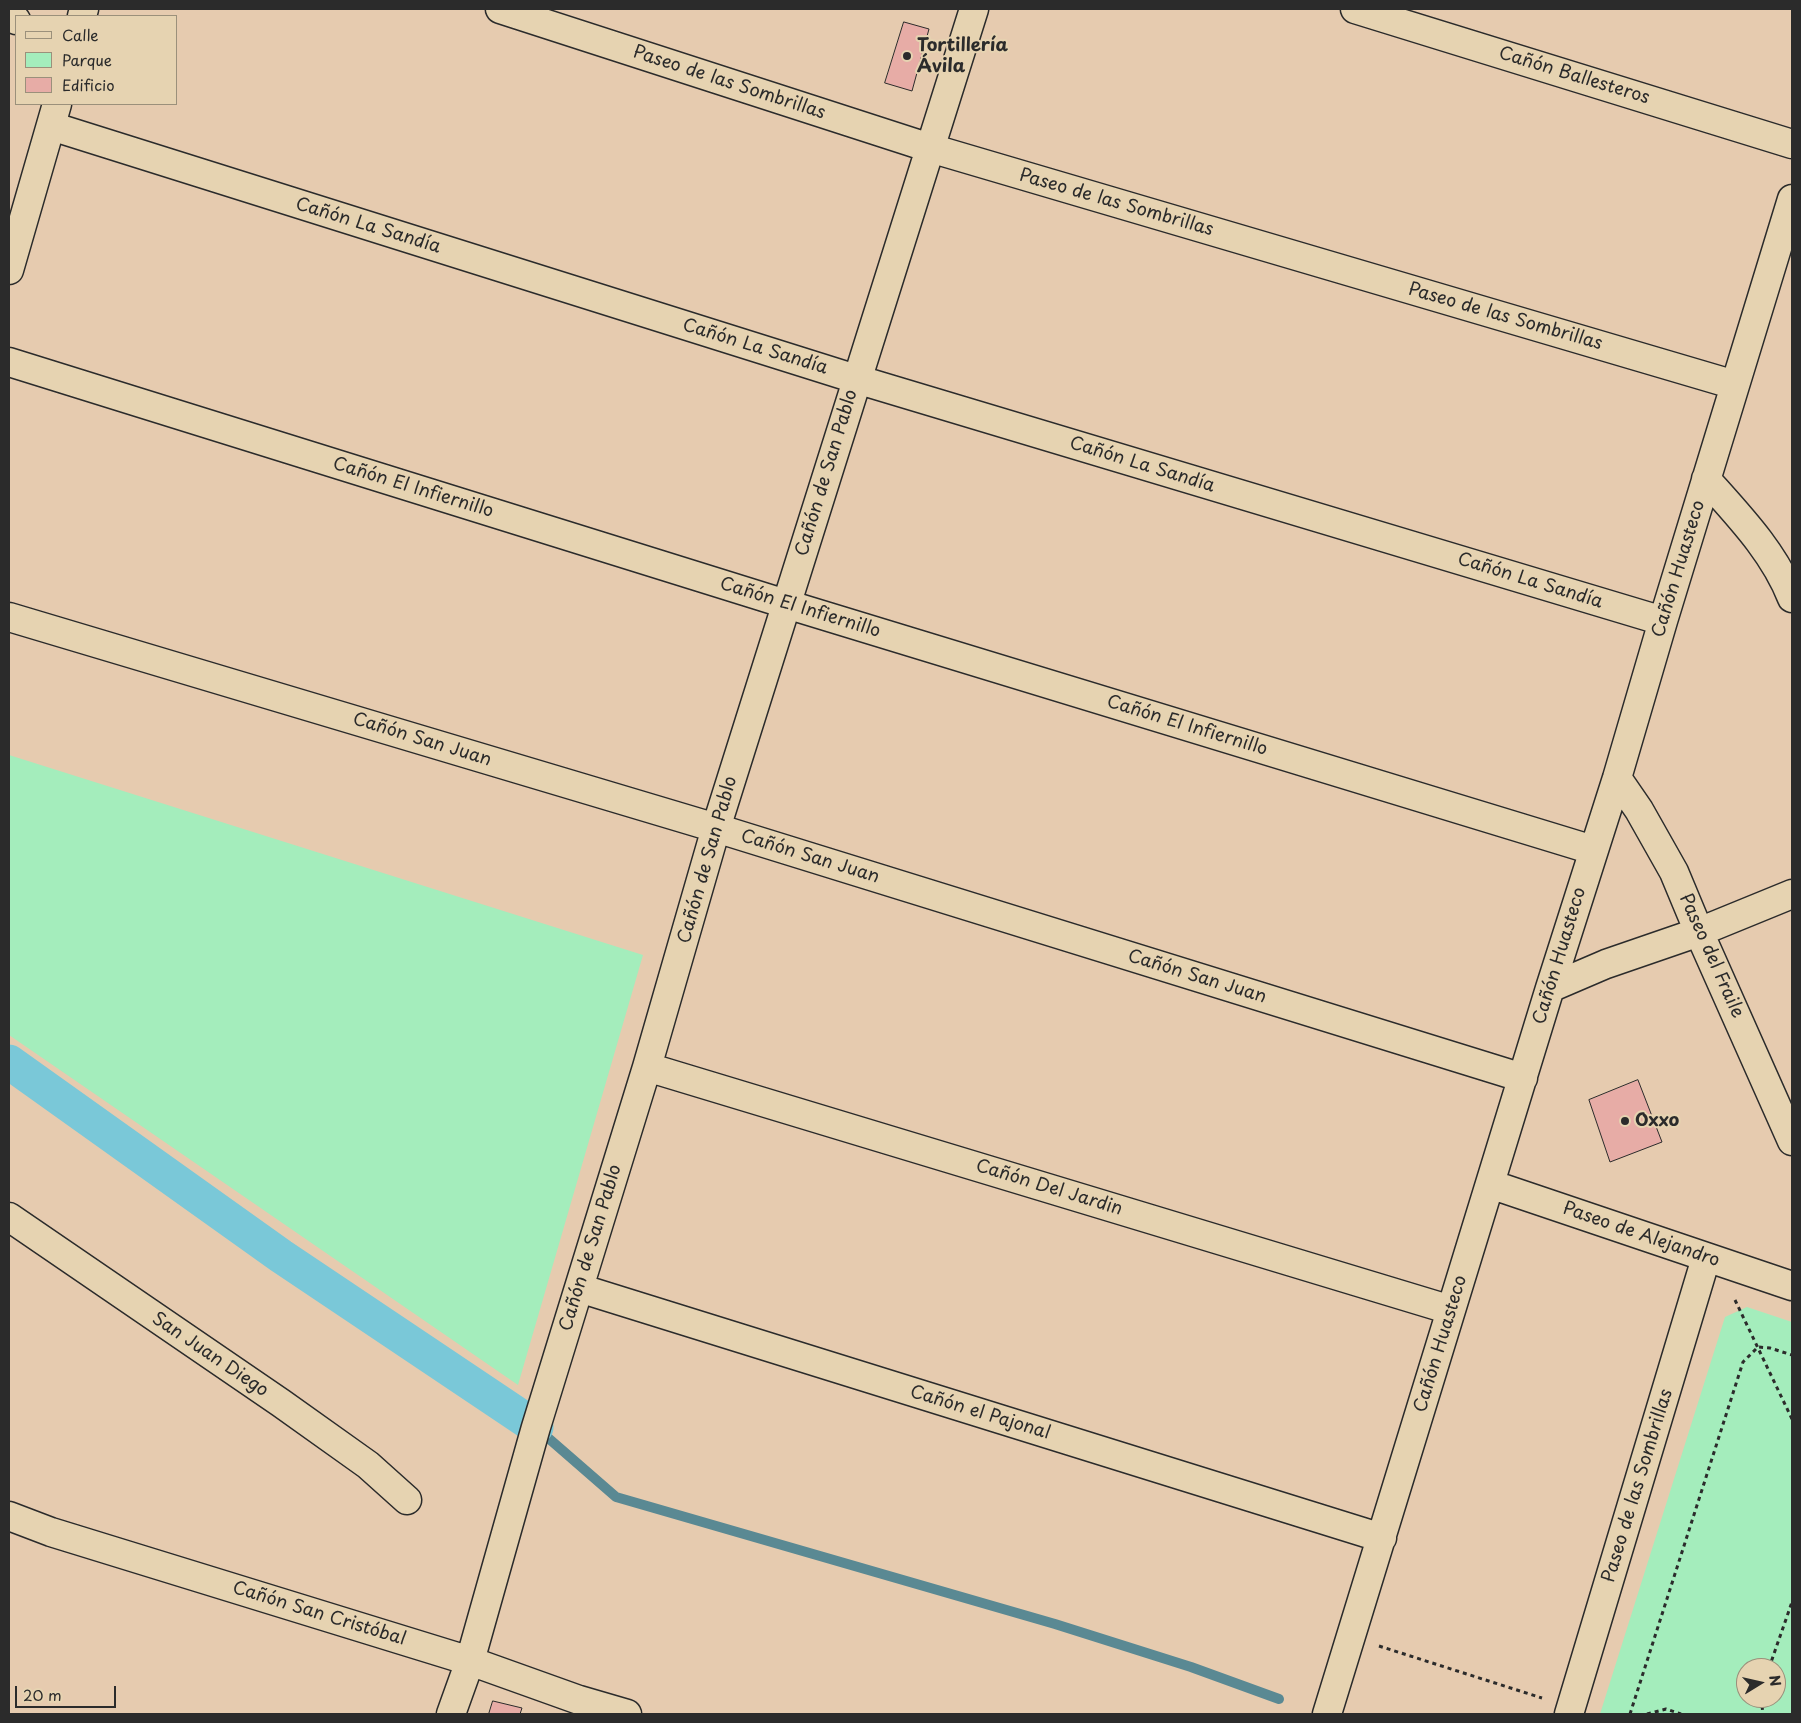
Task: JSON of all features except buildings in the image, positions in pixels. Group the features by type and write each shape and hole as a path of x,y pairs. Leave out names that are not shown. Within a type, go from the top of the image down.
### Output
{"street":[{"name":"Paseo de las Sombrillas","path":"500,9 930,148 1735,385"},
{"name":"Cañón de San Pablo","path":"452,1714 470,1661 536,1427 647,1066 716,828 974,9"},
{"name":"Cañón Ballesteros","path":"1355,9 1792,144"},
{"path":"9,270 13,239 54,115"},
{"name":"Cañón La Sandía","path":"54,115 856,379 1663,621"},
{"name":"Cañón Huasteco","path":"1327,1714 1550,988 1617,778 1706,478 1792,199"},
{"name":"Cañón El Infiernillo","path":"9,362 786,604 1593,850"},
{"path":"1706,478 1754,534 1784,578 1792,598"},
{"name":"Cañón San Juan","path":"9,616 716,828 1523,1078"},
{"name":"Paseo del Fraile","path":"1617,778 1639,810 1674,872 1792,1141"},
{"path":"1550,988 1606,964 1699,932 1792,894"},
{"name":"Cañón Del Jardin","path":"647,1066 1451,1310"},
{"name":"Paseo de Alejandro","path":"1490,1184 1792,1286"},
{"name":"San Juan Diego","path":"9,1217 281,1403 368,1465 407,1500"},
{"name":"Paseo de las Sombrillas","path":"1570,1711 1706,1258"},
{"name":"Cañón el Pajonal","path":"579,1288 1382,1538"},
{"name":"Cañón San Cristóbal","path":"9,1516 61,1534 470,1661 580,1700 627,1714"}],"path":[{"path":"1731,1292 1792,1419"},
{"path":"1630,1714 1743,1362 1758,1347 1770,1348 1792,1355"},
{"path":"1772,1658 1792,1602"},
{"path":"1383,1647 1570,1711"},
{"path":"1647,1714 1666,1709 1682,1714"}],"green space":[{"path":"9,755 643,955 518,1385 9,1035"},
{"path":"1747,1307 1792,1322 1792,1714 1600,1714 1725,1317"}],"waterway":[{"path":"9,1062 281,1256 536,1427"},
{"path":"539,1430 616,1497 1055,1624 1191,1667 1279,1699"}],"place":[{"name":"Tortillería Ávila","path":"907,56"},
{"name":"Oxxo","path":"1625,1121"}]}
